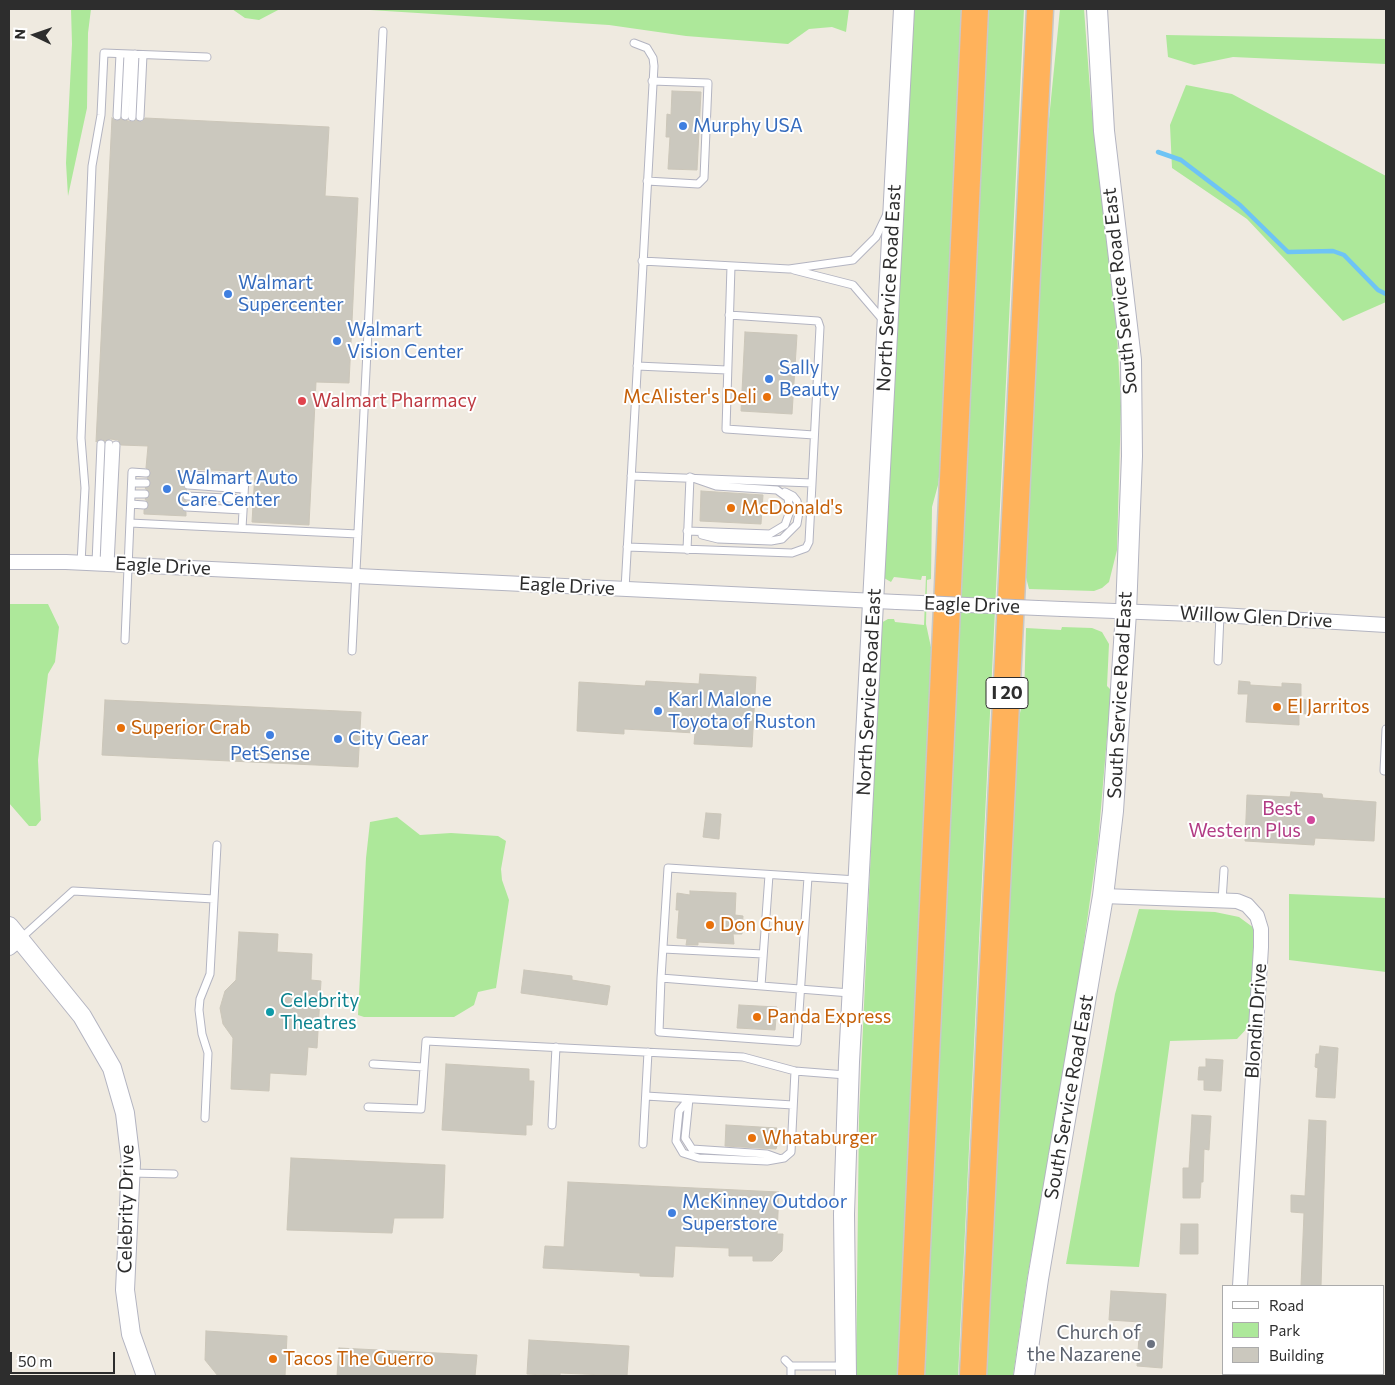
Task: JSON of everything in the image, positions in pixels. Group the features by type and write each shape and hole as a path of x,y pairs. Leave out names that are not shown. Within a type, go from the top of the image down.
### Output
{"highway":[{"path":"910,1376 975,9"},
{"name":"I 20","path":"973,1376 1040,9"}],"main road":[{"name":"North Service Road East","path":"846,1371 844,1214 849,1076 875,601 892,202 904,9"},
{"name":"South Service Road East","path":"1024,1376 1038,1279 1103,896 1113,811 1126,612 1132,456 1131,360 1104,131 1097,9"}],"street":[{"name":"Eagle Drive","path":"9,562 81,562 1126,612"},
{"name":"Willow Glen Drive","path":"1126,612 1220,615 1386,625"},
{"name":"Blondin Drive","path":"1103,896 1237,901 1248,905 1257,916 1261,929 1240,1285"},
{"name":"Celebrity Drive","path":"12,938 82,1016 112,1068 125,1113 130,1173 125,1290 131,1334 146,1376"}],"lane":[{"path":"352,651 383,30"},
{"path":"625,589 654,66 650,53 642,45 634,43"},
{"path":"81,562 85,488 81,438 92,166 101,115 104,53 206,57"},
{"path":"132,54 129,117 132,54"},
{"path":"647,182 698,184 704,178 708,83 652,81"},
{"path":"642,261 789,269 853,260 876,237 892,202"},
{"path":"731,266 726,370 726,429 814,435"},
{"path":"789,269 853,285 886,324"},
{"path":"627,547 801,552 809,542 820,327 818,321 729,315"},
{"path":"637,366 726,370"},
{"path":"103,564 109,444 103,564"},
{"path":"125,640 132,472 146,473"},
{"path":"188,475 245,478 242,528"},
{"path":"631,476 812,483"},
{"path":"688,531 770,534 785,525 790,511 788,498 777,490 716,486 690,477"},
{"path":"687,550 690,477"},
{"path":"132,483 146,483"},
{"path":"188,485 244,488"},
{"path":"131,494 145,494"},
{"path":"187,496 244,499"},
{"path":"131,504 144,505"},
{"path":"186,507 243,510"},
{"path":"130,523 358,534"},
{"path":"1218,661 1220,615"},
{"path":"1384,772 1386,729"},
{"path":"205,1118 208,1053 200,1028 199,1010 200,999 210,974 217,845"},
{"path":"808,877 796,1042 659,1032 668,868 859,880"},
{"path":"1222,901 1224,870"},
{"path":"761,986 768,875"},
{"path":"12,938 73,891 214,899"},
{"path":"663,949 763,954"},
{"path":"661,978 853,993"},
{"path":"368,1107 421,1109 426,1040 743,1057 795,1071 849,1076"},
{"path":"552,1125 556,1047"},
{"path":"643,1144 648,1052"},
{"path":"373,1064 424,1067"},
{"path":"689,1099 685,1138 692,1149 767,1154 778,1158 789,1156 792,1147 795,1071"},
{"path":"646,1096 793,1104"},
{"path":"130,1173 174,1174"},
{"path":"784,1360 791,1366 846,1371"},
{"path":"791,1366 791,1376"}],"green space":[{"path":"71,9 91,9 88,33 87,108 68,196 66,163 72,44"},
{"path":"232,9 280,9 259,20 245,18"},
{"path":"354,9 849,9 846,32 832,27 809,29 788,44 686,36 609,25"},
{"path":"912,9 962,9 941,461 938,485 932,507 931,579 927,580 926,624 932,652 931,691 898,1376 856,1376 859,1117 881,623 888,619 894,619 895,622 924,625 926,576 922,576 921,580 894,577 891,582 884,578"},
{"path":"988,9 1024,9 958,1376 922,1376"},
{"path":"1060,9 1084,9 1091,103 1116,316 1121,406 1117,550 1109,582 1102,588 1094,591 1029,589 1023,566 1042,189"},
{"path":"1166,35 1386,39 1386,64 1233,57 1194,65 1168,57"},
{"path":"1186,85 1232,94 1386,176 1386,302 1343,321 1247,219 1172,168 1170,125"},
{"path":"9,604 48,604 59,627 55,662 48,674 38,760 41,820 36,826 29,826 9,803"},
{"path":"1062,627 1092,628 1102,632 1109,644 1107,686 1111,690 1098,843 1073,1021 1027,1279 1013,1376 982,1376 1017,724 1024,698 1026,628 1061,630"},
{"path":"397,817 420,835 451,833 498,836 506,841 501,869 502,880 509,900 496,988 478,992 474,1005 454,1017 364,1017 358,1015 366,858 370,822"},
{"path":"1289,894 1386,898 1386,972 1289,960"},
{"path":"1139,909 1215,912 1239,917 1254,928 1251,1024 1237,1039 1170,1041 1139,1267 1066,1264 1115,994"}],"building":[{"path":"672,91 701,92 697,170 668,169 670,137 666,137 667,114 671,115"},
{"name":"Walmart Supercenter","path":"112,118 116,121 121,119 132,122 136,120 142,122 145,118 329,127 325,196 358,198 349,383 316,382 309,525 252,522 255,472 188,469 183,474 187,480 183,487 187,490 182,496 187,502 181,506 182,510 186,512 186,516 144,514 144,510 149,505 145,499 150,494 145,488 151,483 147,478 151,471 146,468 148,446 121,445 118,440 110,439 105,441 101,439 96,442"},
{"path":"745,332 797,335 792,414 741,411"},
{"name":"McDonald's","path":"701,491 763,495 761,524 700,521"},
{"name":"Karl Malone Toyota of Ruston","path":"700,674 756,677 752,747 694,744 695,733 624,729 624,734 577,731 579,682 645,686 646,681 699,684"},
{"name":"El Jarritos","path":"1239,681 1250,682 1250,685 1282,687 1282,683 1301,684 1301,699 1306,700 1306,714 1299,713 1299,725 1246,722 1248,694 1238,694"},
{"path":"105,700 361,712 358,767 102,755"},
{"name":"Best Western Plus","path":"1291,792 1322,794 1323,798 1376,802 1374,841 1315,838 1314,845 1245,841 1247,795 1290,797"},
{"path":"706,813 721,814 719,839 703,837"},
{"name":"Don Chuy","path":"690,891 736,893 735,915 743,916 742,934 733,934 734,944 698,942 698,945 686,945 687,939 677,938 679,910 676,910 677,893 690,895"},
{"name":"Celebrity Theatres","path":"239,932 278,934 277,952 312,954 311,980 321,981 317,1048 308,1047 306,1075 270,1073 269,1091 231,1089 233,1038 223,1024 220,1008 225,991 236,980"},
{"path":"524,970 572,976 572,980 610,986 607,1005 521,993"},
{"name":"Panda Express","path":"739,1005 777,1007 775,1030 737,1028"},
{"path":"1320,1046 1338,1048 1335,1098 1316,1097 1318,1068 1315,1067 1316,1054 1319,1054"},
{"path":"1206,1059 1223,1060 1221,1091 1204,1090 1204,1080 1198,1080 1199,1067 1206,1067"},
{"path":"446,1064 529,1069 529,1081 534,1081 532,1125 526,1125 526,1135 442,1130"},
{"path":"1192,1115 1211,1116 1209,1150 1204,1149 1203,1182 1201,1182 1200,1198 1183,1198 1183,1168 1189,1168"},
{"path":"1309,1120 1326,1121 1321,1285 1301,1285 1304,1213 1291,1212 1291,1195 1305,1196"},
{"name":"Whataburger","path":"726,1125 777,1128 776,1149 725,1146"},
{"path":"291,1158 445,1165 443,1218 394,1218 392,1233 287,1230"},
{"name":"McKinney Outdoor Superstore","path":"568,1182 779,1192 777,1234 783,1234 782,1251 772,1261 753,1261 753,1256 729,1256 729,1248 675,1246 673,1277 640,1276 640,1273 543,1268 545,1246 564,1247"},
{"path":"1181,1224 1198,1224 1198,1254 1180,1254"},
{"name":"Church of the Nazarene","path":"1111,1291 1166,1294 1162,1368 1137,1366 1140,1322 1109,1320"},
{"path":"206,1331 287,1336 285,1376 218,1376 205,1360"},
{"path":"529,1340 629,1346 627,1376 560,1373 560,1376 527,1374"},
{"path":"339,1348 477,1355 475,1376 337,1376"}],"waterway":[{"path":"1158,152 1181,160 1240,205 1288,252 1333,251 1344,255 1378,290 1386,294"}],"place":[{"name":"Murphy USA","path":"683,126"},
{"name":"Walmart Supercenter","path":"228,294"},
{"name":"Walmart Vision Center","path":"337,341"},
{"name":"Sally Beauty","path":"769,379"},
{"name":"McAlister's Deli","path":"767,397"},
{"name":"Walmart Pharmacy","path":"302,401"},
{"name":"Walmart Auto Care Center","path":"167,489"},
{"name":"McDonald's","path":"731,508"},
{"name":"El Jarritos","path":"1277,707"},
{"name":"Karl Malone Toyota of Ruston","path":"658,711"},
{"name":"Superior Crab","path":"121,728"},
{"name":"PetSense","path":"270,735"},
{"name":"City Gear","path":"338,739"},
{"name":"Best Western Plus","path":"1311,820"},
{"name":"Don Chuy","path":"710,925"},
{"name":"Celebrity Theatres","path":"270,1012"},
{"name":"Panda Express","path":"757,1017"},
{"name":"Whataburger","path":"752,1138"},
{"name":"McKinney Outdoor Superstore","path":"672,1213"},
{"name":"Church of the Nazarene","path":"1151,1344"},
{"name":"Tacos The Guerro","path":"273,1359"}]}
